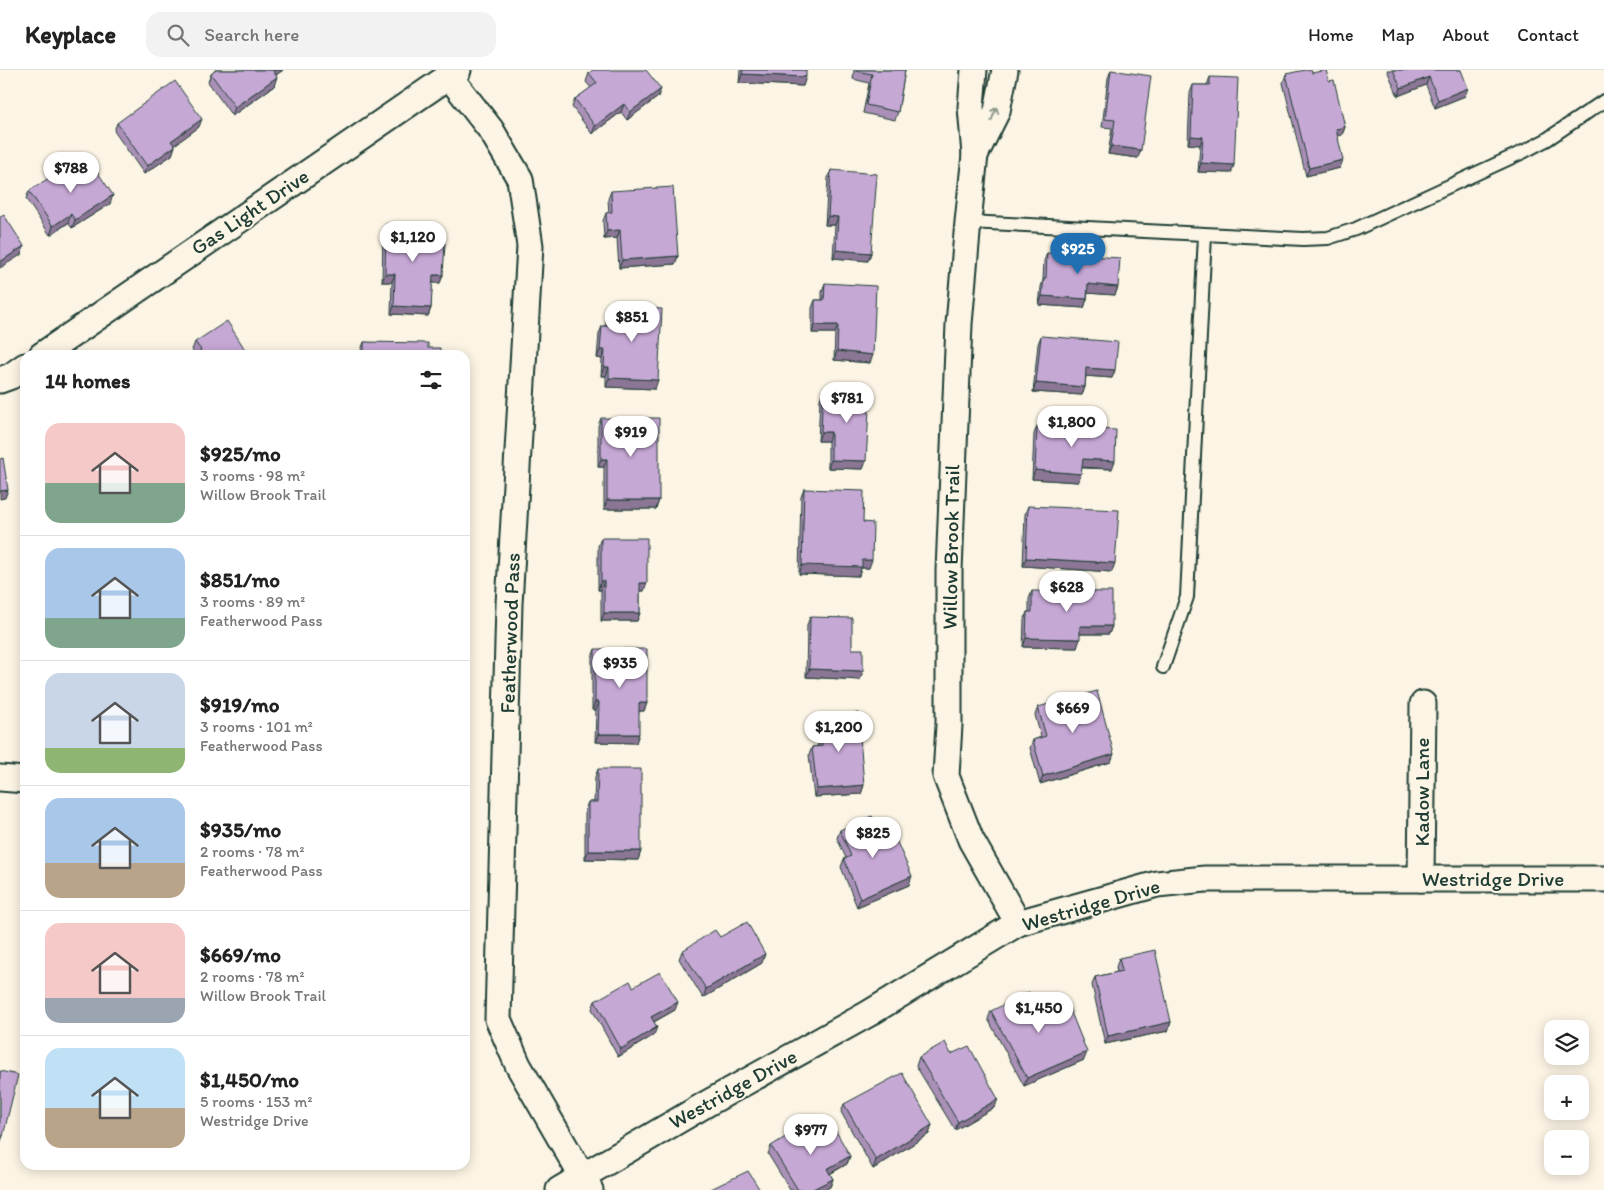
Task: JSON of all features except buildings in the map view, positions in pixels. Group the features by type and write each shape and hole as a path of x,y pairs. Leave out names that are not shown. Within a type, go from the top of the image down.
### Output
{"street":[{"name":"Willow Brook Trail","path":"974,70 971,107 976,155 959,324 949,572 949,724 946,776 970,840 1018,923"},
{"name":"Willow Brook Trail","path":"976,155 996,111 1005,70"},
{"name":"Gas Light Drive","path":"49,350 454,73"},
{"name":"Featherwood Pass","path":"454,73 520,179 530,246 509,604 498,1019 518,1065 586,1183"},
{"path":"0,380 11,376 20,370"},
{"name":"Kadow Lane","path":"1422,879 1423,704"},
{"path":"0,778 20,780"},
{"name":"Westridge Drive","path":"559,1190 586,1183 708,1103 868,1014 1018,923 1157,884 1205,879 1604,879"}],"lane":[{"path":"968,222 1303,239 1328,238 1347,232 1546,140 1604,101"},
{"path":"1163,667 1187,597 1206,234"}]}
